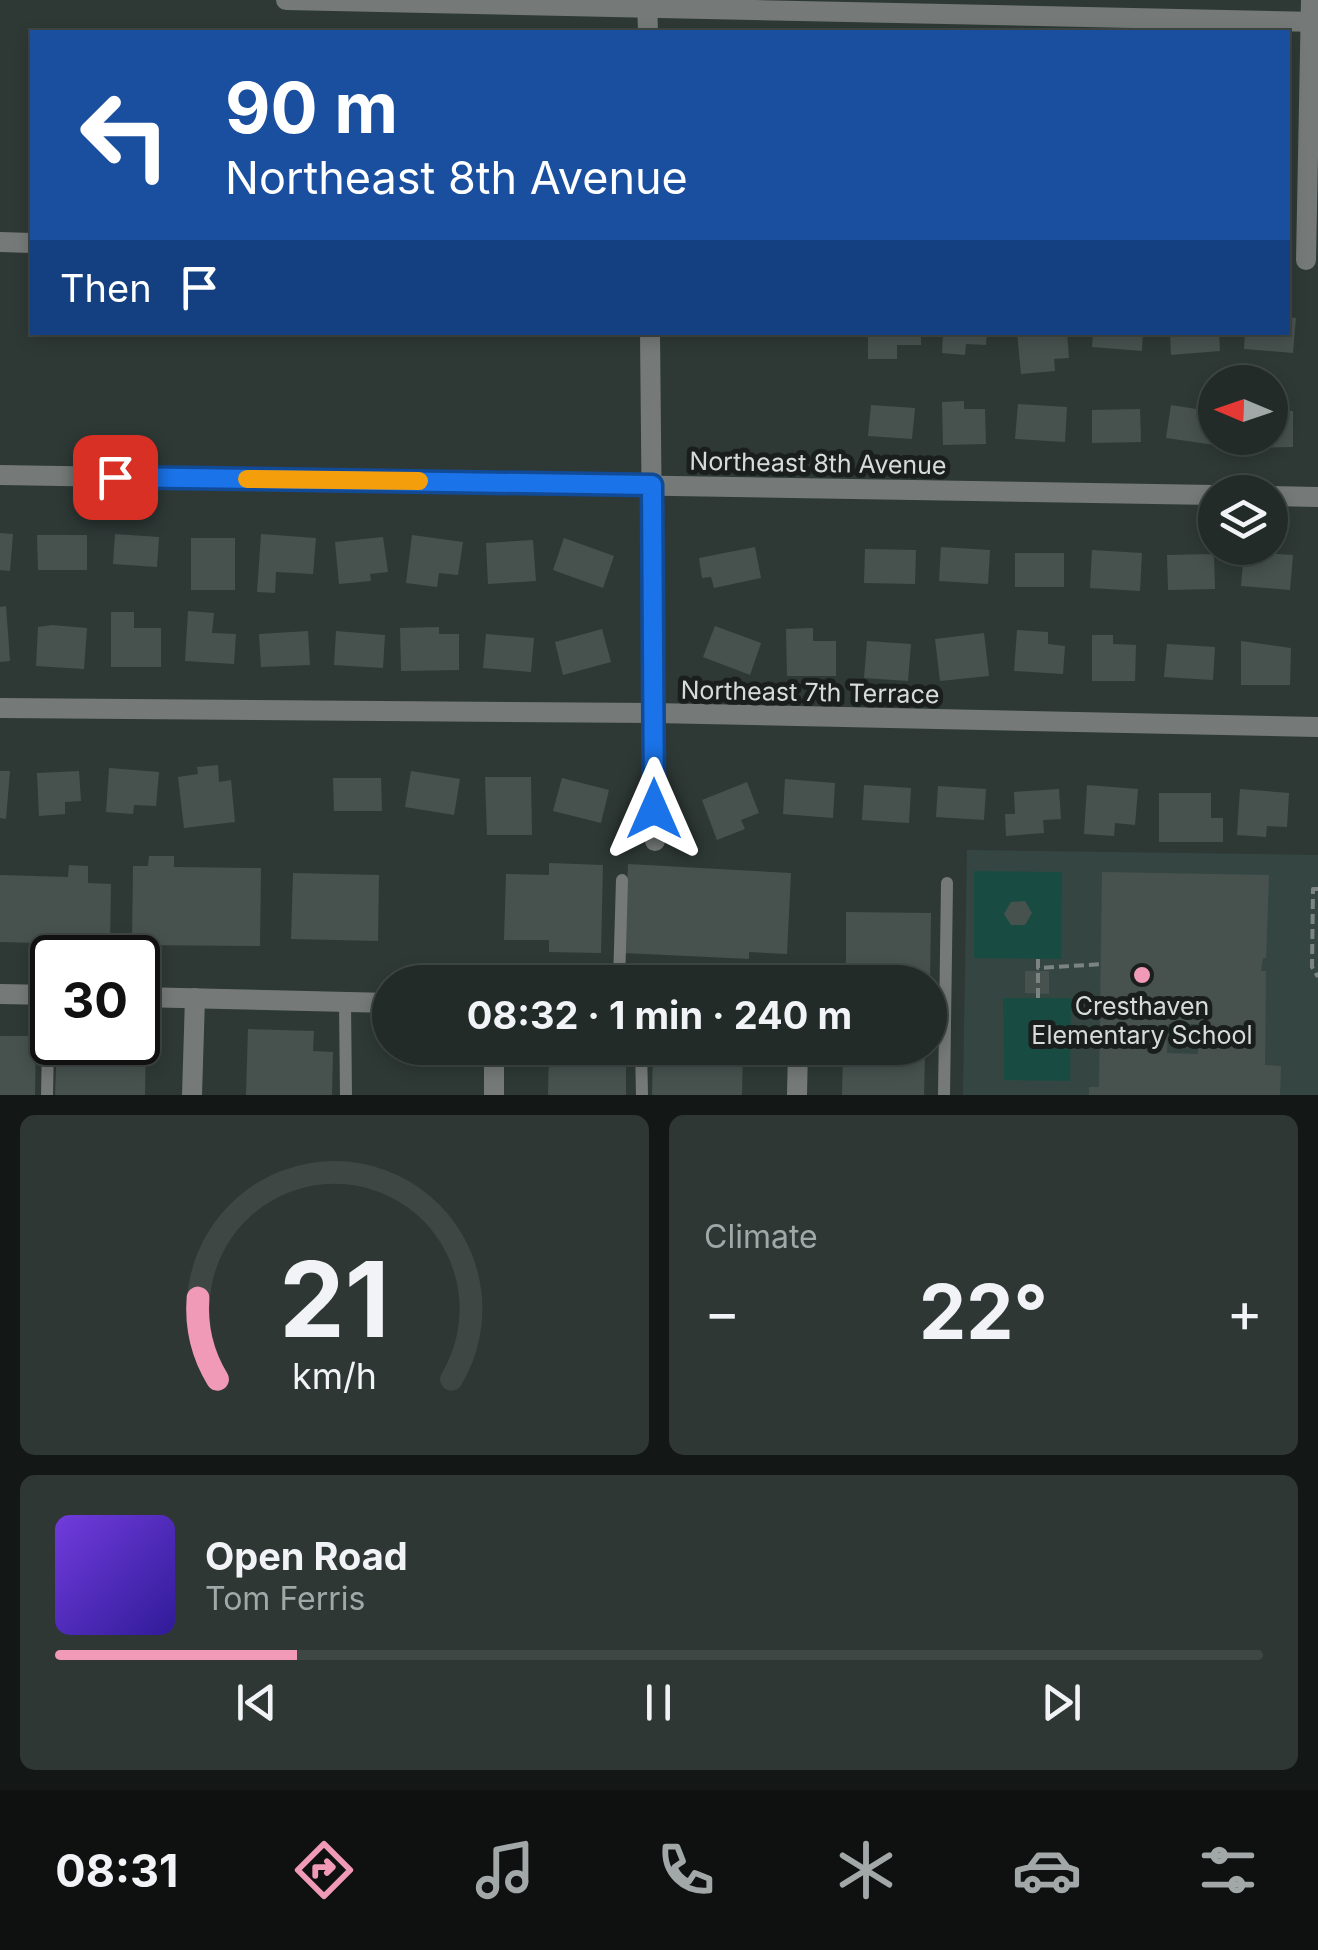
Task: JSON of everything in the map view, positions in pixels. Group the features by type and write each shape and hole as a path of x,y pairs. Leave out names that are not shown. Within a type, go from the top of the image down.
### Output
{"street":[{"path":"286,0 647,2 1314,22"},
{"path":"1304,260 1314,22 1311,0"},
{"path":"647,2 648,30"},
{"path":"0,242 30,243"},
{"path":"650,335 654,841"},
{"name":"Northeast 8th Avenue","path":"0,475 1198,495"},
{"path":"1288,496 1318,496"},
{"name":"Northeast 7th Terrace","path":"0,708 654,713 1318,728"},
{"path":"0,994 30,995"},
{"path":"160,997 372,1003"},
{"path":"192,1095 196,998"},
{"path":"494,1065 494,1095"},
{"path":"797,1095 798,1065"}],"lane":[{"path":"620,965 622,880"},
{"path":"942,965 947,883"},
{"path":"346,1002 346,1095"},
{"path":"47,1095 48,1065"},
{"path":"641,1065 642,1095"},
{"path":"940,1065 944,1095"}],"path":[{"path":"1318,889 1313,889 1312,967 1318,977"},
{"path":"1038,958 1038,998"},
{"path":"1038,968 1104,964"}],"shaded area":[{"name":"Cresthaven Elementary School","path":"967,850 1318,855 1318,1095 963,1095"}],"green space":[{"path":"974,871 1062,872 1061,959 974,958"},
{"path":"1003,998 1071,998 1070,1081 1004,1080"}],"building":[{"path":"1290,317 1296,318 1293,353 1244,349 1245,335 1290,335"},
{"path":"868,335 921,335 921,345 897,345 897,359 868,359"},
{"path":"943,335 987,335 986,345 966,344 965,355 942,353"},
{"path":"1017,335 1067,335 1069,358 1054,359 1055,371 1021,374"},
{"path":"1093,335 1143,335 1142,351 1092,347"},
{"path":"1170,335 1219,335 1220,351 1171,355"},
{"path":"964,401 964,409 985,409 986,444 943,445 942,402"},
{"path":"1018,404 1067,407 1065,442 1015,439"},
{"path":"871,405 915,408 912,439 868,436"},
{"path":"1171,405 1198,409 1198,443 1166,438"},
{"path":"1140,409 1141,442 1092,443 1092,410"},
{"path":"1288,411 1293,411 1293,447 1288,447"},
{"path":"0,533 13,534 10,571 0,570"},
{"path":"115,534 159,537 157,567 113,564"},
{"path":"261,534 316,538 313,574 276,572 275,593 257,592"},
{"path":"37,535 87,535 87,570 38,570"},
{"path":"412,535 463,542 458,575 439,573 437,587 406,583"},
{"path":"383,537 388,572 370,574 371,581 339,584 335,542"},
{"path":"191,538 235,538 235,590 191,590"},
{"path":"564,538 614,556 603,588 553,570"},
{"path":"533,540 536,581 488,584 486,543"},
{"path":"755,547 761,578 714,588 711,577 702,578 699,558"},
{"path":"941,547 990,550 988,584 939,581"},
{"path":"865,549 916,550 915,584 864,583"},
{"path":"1092,550 1142,553 1140,591 1090,588"},
{"path":"1015,553 1064,553 1064,587 1015,587"},
{"path":"1198,554 1198,565 1214,565 1215,589 1168,590 1167,555"},
{"path":"1288,555 1293,555 1290,590 1241,586 1243,565 1288,565"},
{"path":"6,606 10,661 0,662 0,607"},
{"path":"188,611 214,613 212,633 236,634 234,664 185,661"},
{"path":"111,612 134,612 134,628 161,628 161,667 111,667"},
{"path":"715,626 761,643 750,675 703,657"},
{"path":"38,627 87,628 84,669 36,666"},
{"path":"439,627 439,634 459,634 459,670 401,671 400,628"},
{"path":"813,628 813,641 836,641 836,676 787,676 786,629"},
{"path":"602,629 611,662 563,675 555,642"},
{"path":"1017,630 1048,632 1048,644 1065,646 1063,674 1014,671"},
{"path":"308,631 310,665 261,667 259,634"},
{"path":"336,631 385,635 383,668 334,665"},
{"path":"984,633 989,676 940,681 935,639"},
{"path":"486,634 534,638 531,672 483,668"},
{"path":"1092,635 1113,635 1113,644 1136,645 1135,681 1092,681"},
{"path":"867,641 911,644 908,681 864,678"},
{"path":"1241,641 1291,648 1290,685 1241,685"},
{"path":"1167,644 1215,647 1213,680 1164,677"},
{"path":"218,765 219,782 231,780 235,822 184,828 178,777 198,774 197,767"},
{"path":"109,768 159,772 156,806 134,805 133,814 106,812"},
{"path":"0,771 10,771 6,819 0,818"},
{"path":"79,771 81,801 65,802 65,814 39,816 37,773"},
{"path":"411,771 460,779 454,815 405,807"},
{"path":"485,777 531,777 532,835 487,835"},
{"path":"333,778 381,778 382,811 334,811"},
{"path":"562,778 609,790 601,823 553,811"},
{"path":"785,779 835,783 833,818 783,814"},
{"path":"747,782 759,813 741,820 745,829 717,840 702,800"},
{"path":"864,785 911,788 909,823 862,820"},
{"path":"1087,785 1138,789 1135,825 1115,823 1114,836 1084,834"},
{"path":"938,786 986,789 984,820 936,817"},
{"path":"1059,789 1061,819 1043,820 1044,833 1006,836 1005,814 1015,814 1014,792"},
{"path":"1240,789 1289,793 1287,827 1267,826 1266,837 1237,835"},
{"path":"1159,793 1211,793 1211,818 1223,818 1223,842 1159,842"},
{"path":"149,856 174,856 174,867 261,868 260,946 160,945 160,935 132,935 133,866 148,866"},
{"path":"549,863 603,865 601,953 549,952 549,940 504,940 506,874 549,875"},
{"path":"628,864 791,873 787,954 749,952 749,959 624,953"},
{"path":"69,865 88,866 88,883 111,884 110,935 30,935 30,943 0,942 0,875 68,877"},
{"path":"1102,872 1269,875 1266,958 1261,971 1266,971 1265,1065 1281,1066 1280,1095 1089,1095 1089,1087 1099,1087","holes":["1168,1024 1198,1024 1198,1054 1167,1053"]},
{"path":"293,873 379,875 378,941 291,939"},
{"path":"1025,901 1032,913 1025,925 1011,925 1004,914 1011,902"},
{"path":"846,912 931,913 930,965 846,965"},
{"path":"1025,971 1049,971 1049,994 1025,993"},
{"path":"248,1029 314,1031 313,1051 333,1052 332,1095 246,1095"},
{"path":"0,1036 30,1036 30,1065 36,1065 35,1095 0,1095"},
{"path":"56,1065 146,1065 145,1095 55,1095"},
{"path":"549,1065 626,1065 626,1095 548,1095"},
{"path":"653,1065 743,1065 742,1095 652,1095"},
{"path":"843,1065 925,1065 924,1095 842,1095"}],"slow traffic":[{"path":"247,479 419,481"}],"place":[{"name":"Cresthaven Elementary School","path":"1142,975"}],"route":[{"path":"115,477 652,485 654,809"}]}
